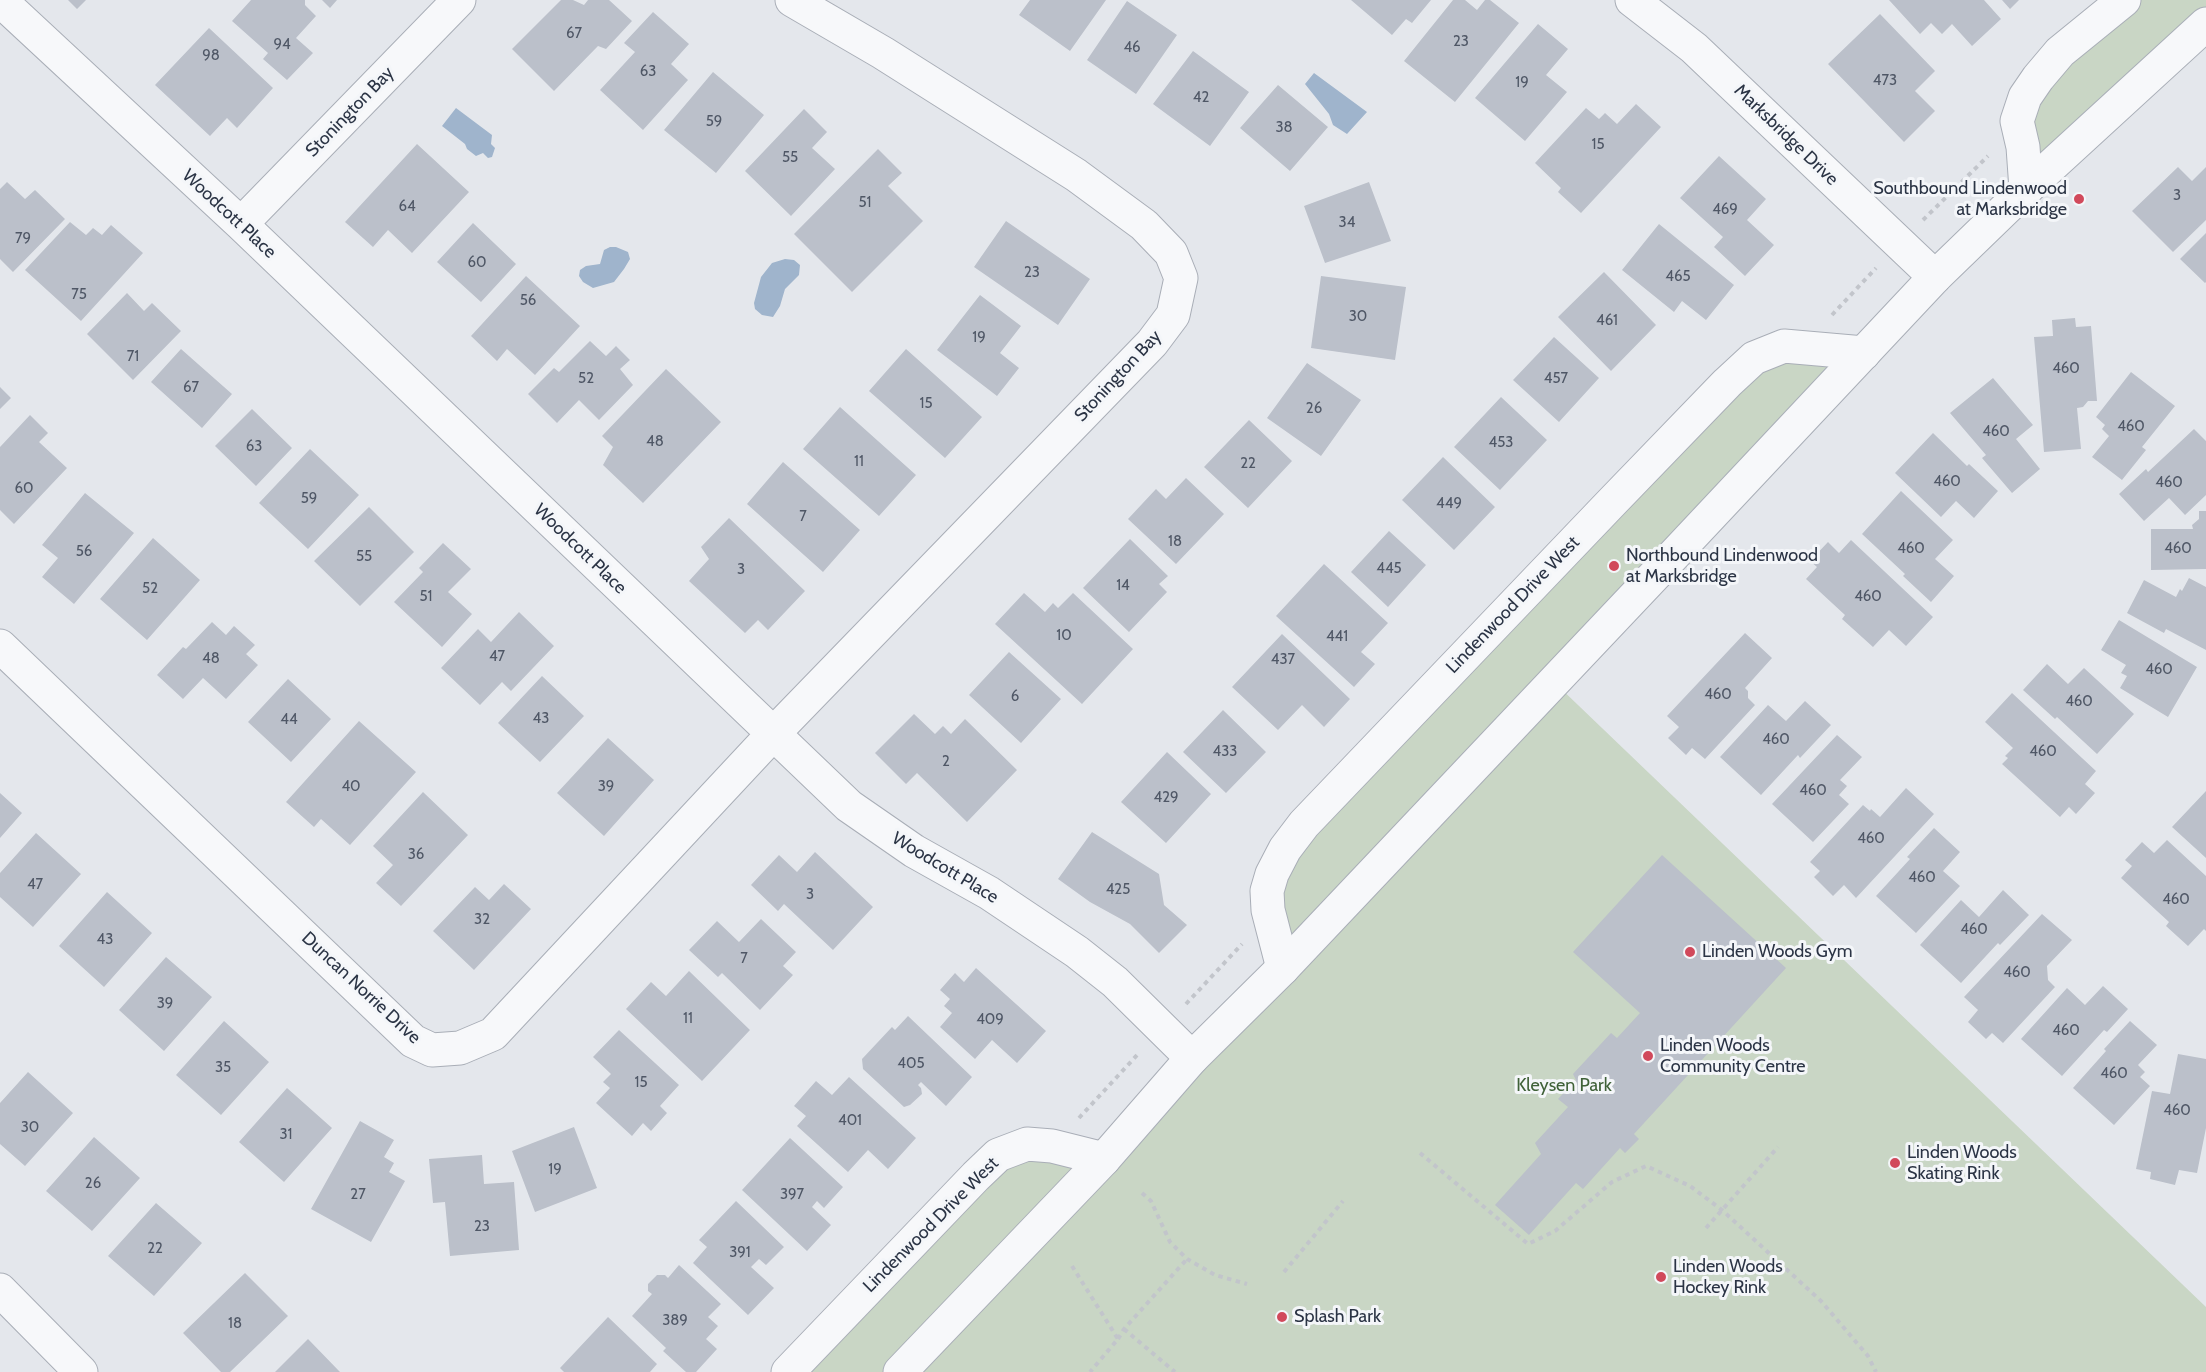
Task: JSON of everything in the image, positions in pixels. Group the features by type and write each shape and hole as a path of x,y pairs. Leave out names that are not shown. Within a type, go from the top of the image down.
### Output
{"street":[{"name":"Woodcott Place","path":"0,0 241,224 849,806 914,851 989,893 1077,952 1115,982 1192,1058"},
{"name":"Stonington Bay","path":"241,224 459,0"},
{"name":"Stonington Bay","path":"773,734 1152,343 1173,315 1181,278 1171,253 1144,225 1076,175 883,53 792,0"},
{"name":"Marksbridge Drive","path":"1632,0 1694,48 1935,277"},
{"path":"2025,189 2023,147 2017,121 2025,97 2060,52 2124,0"},
{"path":"900,1372 1104,1158 1192,1058 1283,968 1935,277 2025,189 2204,30"},
{"name":"Lindenwood Drive West","path":"1283,968 1268,910 1267,891 1272,874 1285,849 1304,824 1636,476 1754,358 1784,346 1864,353"},
{"name":"Duncan Norrie Drive","path":"0,646 413,1041 432,1050 460,1048 493,1034 773,734"},
{"name":"Lindenwood Drive West","path":"788,1372 998,1155 1027,1144 1052,1146 1104,1158"},
{"path":"0,1290 81,1372"}],"path":[{"path":"1919,223 1994,151"},
{"path":"1828,320 1881,263"},
{"path":"1706,1228 1778,1146"},
{"path":"1420,1153 1528,1244 1555,1231 1612,1182 1646,1166 1690,1186 1722,1210 1821,1301 1868,1356 1876,1372"},
{"path":"1142,1193 1150,1202 1170,1242 1187,1258 1215,1275 1246,1284"},
{"path":"1284,1272 1343,1202"},
{"path":"1090,1372 1124,1329 1187,1258"},
{"path":"1072,1266 1118,1339"},
{"path":"1124,1329 1175,1372"}],"green space":[{"path":"2124,0 2206,0 2206,24 2026,189 2025,97"},
{"name":"Kleysen Park","path":"1864,353 1554,682 2206,1307 2206,1372 788,1372 998,1155 1104,1158 1283,968 1272,874 1754,358"}],"water":[{"path":"1314,73 1367,112 1347,134 1333,125 1329,114 1305,84"},
{"path":"456,108 492,135 491,144 495,148 492,157 488,158 483,153 476,156 442,126"},
{"path":"610,247 628,252 630,259 614,282 593,288 583,282 579,276 580,270 586,266 600,264 604,250"},
{"path":"785,259 794,260 800,265 799,275 785,289 780,306 773,317 762,315 755,309 754,303 761,277 772,263"}],"building":[{"path":"68,0 86,0 77,9"},
{"path":"251,0 305,0 305,5 316,16 296,38 313,53 287,80 263,59 268,53 232,21"},
{"path":"322,0 337,0 330,8"},
{"path":"561,0 573,0 584,5 588,0 609,0 632,21 606,49 598,46 554,91 512,49"},
{"path":"1030,0 1106,0 1070,51 1019,15"},
{"path":"1351,0 1431,0 1412,23 1406,19 1392,35"},
{"path":"1453,0 1465,0 1477,10 1485,0 1490,0 1519,23 1455,102 1404,61"},
{"path":"1889,0 1984,0 2001,19 1972,46 1952,24 1942,34 1931,23 1920,34"},
{"path":"2002,0 2019,0 2010,9"},
{"path":"1127,1 1177,35 1136,94 1087,60"},
{"path":"653,12 689,44 671,64 688,80 643,130 600,90 635,52 624,43"},
{"path":"1880,14 1935,71 1915,91 1935,111 1904,142 1828,64"},
{"path":"1538,24 1568,49 1546,75 1567,92 1525,141 1475,98"},
{"path":"209,28 273,88 237,128 227,118 210,136 155,85"},
{"path":"1193,51 1249,92 1210,146 1153,104"},
{"path":"713,72 764,115 716,173 664,130"},
{"path":"1278,85 1328,127 1290,171 1240,128"},
{"path":"1636,104 1661,127 1581,213 1558,192 1561,188 1535,163 1586,108 1599,119 1605,113 1617,124"},
{"path":"804,109 827,132 812,148 835,169 791,216 745,171"},
{"path":"417,144 469,192 412,253 388,230 373,247 345,222"},
{"path":"878,149 902,173 888,186 923,221 852,292 794,234"},
{"path":"1719,156 1766,199 1747,220 1774,245 1745,276 1714,247 1723,237 1680,198"},
{"path":"2178,167 2192,181 2206,167 2206,220 2173,252 2132,211"},
{"path":"7,182 25,199 35,190 65,219 13,272 0,259 0,189"},
{"path":"1369,182 1391,241 1325,263 1304,206"},
{"path":"1006,221 1090,279 1058,325 974,267"},
{"path":"70,222 86,235 93,228 102,235 111,225 143,253 81,321 25,270"},
{"path":"473,223 516,264 481,302 437,262"},
{"path":"1659,224 1734,285 1706,320 1682,301 1674,312 1622,270"},
{"path":"2206,233 2206,282 2205,283 2180,259"},
{"path":"1604,272 1656,325 1611,371 1558,317"},
{"path":"526,276 580,326 535,375 507,349 497,361 471,336"},
{"path":"1321,276 1406,287 1395,360 1311,348"},
{"path":"127,293 144,311 152,303 181,331 133,380 87,334"},
{"path":"980,295 1021,326 1000,353 1019,368 997,396 937,350"},
{"path":"2075,318 2076,327 2091,326 2097,401 2088,401 2083,407 2077,408 2081,449 2044,452 2034,337 2053,336 2052,320"},
{"path":"1554,337 1599,378 1559,422 1513,380"},
{"path":"590,341 606,356 616,346 630,360 620,369 633,385 599,420 579,400 557,423 528,394 554,368 559,372"},
{"path":"181,349 232,394 202,428 151,382"},
{"path":"906,349 982,417 945,458 869,391"},
{"path":"1307,363 1361,400 1321,456 1267,418"},
{"path":"666,369 721,422 643,503 603,465 613,447 602,436"},
{"path":"2131,372 2175,406 2142,447 2146,450 2122,480 2092,457 2109,436 2102,429 2105,425 2096,417"},
{"path":"1993,378 2033,425 2016,439 2040,469 2012,493 1982,458 1986,455 1950,413"},
{"path":"0,387 11,398 0,409"},
{"path":"1501,397 1547,440 1500,490 1454,447"},
{"path":"840,407 916,475 879,516 803,449"},
{"path":"252,409 292,448 256,486 215,446"},
{"path":"30,415 48,433 39,442 67,468 14,524 0,510 0,447"},
{"path":"1249,420 1292,461 1248,508 1204,467"},
{"path":"2194,429 2206,441 2206,495 2185,515 2169,498 2144,521 2119,494 2146,469 2148,472"},
{"path":"1933,433 1967,466 1969,464 1998,491 1974,518 1956,501 1941,517 1895,473"},
{"path":"310,449 359,495 308,549 259,503"},
{"path":"1443,457 1495,507 1454,550 1402,500"},
{"path":"783,462 860,530 823,572 747,504"},
{"path":"1186,478 1224,514 1176,564 1128,519 1156,489 1166,499"},
{"path":"1901,491 1953,540 1935,559 1954,576 1931,602 1862,534"},
{"path":"85,493 134,533 74,604 42,577 58,558 42,545"},
{"path":"369,507 414,552 360,606 314,561"},
{"path":"2199,511 2206,511 2206,569 2151,570 2151,529 2193,529 2192,525 2199,519"},
{"path":"729,518 805,591 768,630 758,620 745,633 689,581 709,559 701,547"},
{"path":"1389,531 1426,565 1388,607 1351,572"},
{"path":"153,538 200,580 147,640 100,599"},
{"path":"1130,539 1168,576 1159,584 1167,592 1129,632 1083,588"},
{"path":"1851,540 1933,617 1906,646 1889,630 1873,647 1842,619 1845,615 1806,579 1817,567 1810,561 1828,542 1839,553"},
{"path":"443,543 471,569 448,592 472,614 442,647 394,602 423,572 419,568"},
{"path":"1324,564 1388,623 1361,652 1375,664 1354,687 1276,616"},
{"path":"2189,578 2206,587 2206,650 2166,629 2164,633 2127,613 2144,580 2176,597"},
{"path":"1024,593 1045,612 1053,603 1058,608 1073,593 1133,649 1082,704 995,624"},
{"path":"519,612 554,646 511,691 502,682 480,705 441,668 478,629 491,642"},
{"path":"2119,620 2197,667 2168,717 2120,688 2127,676 2121,673 2126,665 2101,650"},
{"path":"212,622 226,635 234,626 255,645 246,654 258,665 226,699 203,678 183,699 157,675 183,647 186,649"},
{"path":"1745,633 1772,658 1745,688 1748,691 1748,698 1755,705 1705,759 1692,748 1686,755 1668,738 1679,727 1667,716"},
{"path":"1282,634 1350,699 1324,727 1302,705 1278,730 1232,687"},
{"path":"1009,652 1061,699 1021,743 969,695"},
{"path":"2047,664 2068,684 2084,668 2134,714 2097,754 2057,717 2055,719 2023,690"},
{"path":"542,676 584,716 540,762 498,723"},
{"path":"288,679 331,719 291,762 248,722"},
{"path":"2012,693 2096,771 2085,784 2095,793 2076,814 2069,807 2060,817 2002,764 2008,758 2005,756 2013,748 1985,722"},
{"path":"1805,701 1831,725 1800,758 1798,755 1761,795 1720,757 1768,705 1786,721"},
{"path":"1223,710 1266,752 1226,793 1183,752"},
{"path":"914,714 935,734 943,726 951,734 965,719 1017,770 967,822 917,773 906,784 875,753"},
{"path":"359,721 416,772 350,845 321,819 314,827 286,802"},
{"path":"1837,735 1862,757 1840,780 1847,786 1839,795 1849,804 1813,842 1772,804"},
{"path":"608,738 654,780 604,836 557,793"},
{"path":"1167,752 1211,794 1166,843 1121,802"},
{"path":"1906,788 1934,814 1856,898 1844,885 1833,896 1814,877 1820,871 1810,862 1863,805 1880,817"},
{"path":"2206,791 2206,858 2172,827"},
{"path":"423,792 468,835 401,906 376,883 393,865 373,846"},
{"path":"0,793 22,813 0,838"},
{"path":"1934,828 1960,852 1943,871 1960,886 1916,933 1876,896 1910,859 1907,857"},
{"path":"1092,832 1159,874 1164,905 1187,925 1159,953 1130,924 1090,902 1058,879"},
{"path":"36,833 81,874 33,927 0,897 0,873"},
{"path":"2167,840 2206,876 2206,931 2204,929 2188,946 2166,926 2169,922 2121,878 2132,866 2125,860 2142,842 2154,853"},
{"path":"815,852 873,907 833,950 784,904 778,911 751,885 779,855 797,872"},
{"name":"Linden Woods Community Centre","path":"1662,855 1786,968 1634,1134 1639,1139 1625,1153 1620,1148 1583,1189 1576,1183 1529,1235 1495,1205 1541,1154 1535,1143 1568,1107 1558,1099 1576,1080 1573,1074 1611,1033 1617,1038 1640,1013 1573,952"},
{"path":"504,884 531,909 474,970 433,931 475,887 489,900"},
{"path":"2003,890 2029,915 2000,945 1998,943 1961,983 1920,945 1961,900 1979,917"},
{"path":"107,892 152,933 104,987 59,946"},
{"path":"2042,914 2072,940 2047,966 2048,980 2055,987 2003,1043 1992,1033 1986,1039 1968,1022 1978,1010 1964,997"},
{"path":"761,919 796,952 783,966 793,975 760,1010 722,973 718,977 689,950 717,921 739,942"},
{"path":"166,957 212,997 164,1051 119,1010"},
{"path":"976,968 1046,1031 1017,1063 992,1040 975,1059 940,1027 952,1013 944,1006 950,999 940,990 955,973 964,982"},
{"path":"689,971 750,1030 702,1081 626,1009 651,982 666,996"},
{"path":"2103,986 2128,1009 2107,1032 2104,1030 2062,1076 2021,1039 2067,988 2085,1005"},
{"path":"908,1016 972,1077 946,1106 921,1082 918,1085 922,1094 910,1105 904,1107 863,1069 862,1059 892,1027 895,1030"},
{"path":"224,1021 269,1062 221,1115 176,1075"},
{"path":"2130,1021 2157,1045 2138,1065 2145,1072 2140,1077 2150,1086 2114,1125 2073,1088"},
{"path":"619,1030 679,1085 660,1106 667,1113 651,1131 643,1123 632,1136 596,1103 610,1088 603,1082 611,1074 593,1057"},
{"path":"2178,1054 2206,1059 2206,1128 2197,1173 2179,1170 2175,1185 2150,1179 2151,1172 2136,1169 2152,1091 2170,1094"},
{"path":"28,1072 73,1113 25,1166 0,1144 0,1103"},
{"path":"849,1077 916,1138 888,1169 868,1150 848,1172 797,1126 806,1116 794,1106 816,1081 832,1095"},
{"path":"287,1088 332,1128 284,1182 239,1142"},
{"path":"360,1121 394,1140 384,1157 394,1163 389,1172 405,1181 371,1242 311,1209"},
{"path":"574,1127 597,1188 535,1212 512,1151"},
{"path":"94,1137 140,1178 92,1231 46,1191"},
{"path":"790,1138 843,1187 824,1208 817,1201 812,1207 831,1225 807,1251 742,1190"},
{"path":"482,1155 484,1184 514,1182 519,1250 450,1256 445,1202 433,1203 429,1159"},
{"path":"736,1201 784,1247 766,1265 759,1259 751,1267 774,1288 748,1315 693,1263 707,1247 699,1240"},
{"path":"156,1203 202,1243 154,1296 108,1256"},
{"path":"679,1265 721,1304 708,1317 718,1326 706,1339 717,1349 696,1372 686,1372 663,1351 666,1348 632,1316 652,1294 648,1291 648,1284 657,1275 665,1275 668,1278"},
{"path":"245,1273 288,1316 230,1372 221,1372 183,1333"},
{"path":"608,1317 657,1364 650,1372 564,1372 560,1368"},
{"path":"308,1339 340,1372 275,1372"}],"place":[{"name":"Southbound Lindenwood at Marksbridge","path":"2079,199"},
{"name":"Northbound Lindenwood at Marksbridge","path":"1614,566"},
{"name":"Linden Woods Gym","path":"1690,952"},
{"name":"Linden Woods Community Centre","path":"1648,1056"},
{"name":"Linden Woods Skating Rink","path":"1895,1163"},
{"name":"Linden Woods Hockey Rink","path":"1661,1277"},
{"name":"Splash Park","path":"1282,1317"}]}
